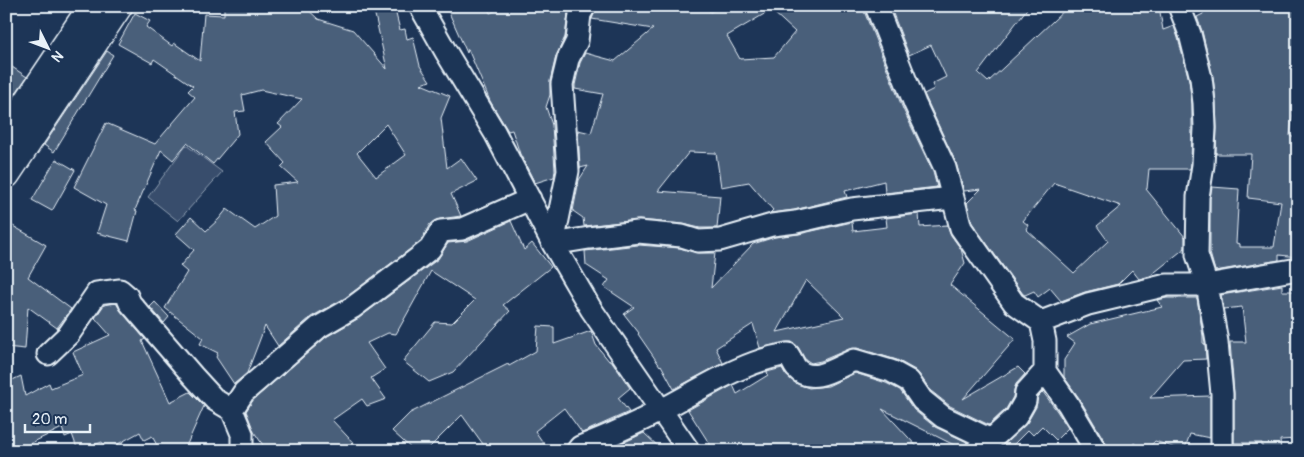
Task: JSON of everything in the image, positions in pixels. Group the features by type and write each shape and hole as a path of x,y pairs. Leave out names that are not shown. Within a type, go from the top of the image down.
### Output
{"main road":[{"path":"6,135 92,6"},
{"path":"6,174 118,6"}],"street":[{"path":"420,6 495,133 553,244 590,308 662,410 679,446"},
{"path":"553,244 568,171 562,84 568,59 577,41 580,14 585,6"},
{"path":"876,6 915,104 945,168 960,228 1014,303 1041,322 1045,341 1045,371 1068,404 1096,451"},
{"path":"1180,6 1190,34 1201,78 1204,104 1205,128 1203,165 1198,197 1197,255 1207,285 1217,342 1222,394 1222,451"},
{"path":"553,244 638,232 682,236 698,241 720,240 772,224 796,222 852,209 952,198"},
{"path":"232,410 244,392 318,327 352,308 430,249 441,231 462,229 530,200"},
{"path":"1041,322 1088,304 1167,285 1207,285 1298,269"},
{"path":"48,354 69,334 97,293 120,290 128,296 130,303 209,394 232,410 242,434 242,451"},
{"path":"577,451 580,447 622,430 730,373 759,361 788,354 796,367 804,375 813,376 829,372 854,360 891,371 909,381 922,400 983,445 1016,417 1025,401 1026,392 1045,371"}],"shaded area":[{"path":"186,145 222,172 178,221 148,197"}],"building":[{"path":"224,6 304,6 318,19 353,30 387,69 373,6 394,6 400,30 405,29 407,39 413,37 420,66 430,81 421,84 450,96 441,118 447,168 461,158 477,181 451,194 461,216 434,221 430,224 421,241 345,298 311,317 278,346 265,326 247,373 234,384 216,357 218,353 200,344 203,338 165,308 187,272 180,266 194,250 176,234 191,217 206,231 227,209 255,229 275,216 273,185 298,182 281,167 285,163 266,142 282,127 278,124 302,99 261,90 242,95 245,111 235,112 238,134 213,164 187,143 173,160 161,150 135,210 137,211 129,241 97,233 106,205 74,187 106,123 155,144 195,97 188,91 193,86 154,59 152,63 118,44 135,13 150,21 146,27 172,46 174,43 200,61 204,14 224,15","holes":["386,124 406,155 376,177 357,153"]},
{"path":"446,6 487,6 490,13 505,6 570,6 565,37 556,56 550,81 550,95 546,107 552,125 554,177 535,183 520,154 512,130 508,131 490,101 468,49 467,53"},
{"path":"597,6 707,6 710,12 723,6 864,6 864,11 903,109 933,172 937,187 885,193 884,181 845,191 847,197 794,210 770,213 773,210 749,182 721,187 716,153 689,152 658,191 720,196 717,228 700,228 683,224 639,220 584,226 583,218 573,211 579,180 588,166 580,168 578,130 591,133 603,94 575,89 580,63 585,53 615,61 653,29 592,19","holes":["771,10 795,32 774,57 740,59 727,36"]},
{"path":"890,6 1029,6 978,73 988,82 1069,6 1159,6 1163,30 1174,26 1189,80 1192,104 1191,164 1190,169 1149,169 1146,189 1185,237 1185,248 1150,276 1139,279 1132,270 1118,284 1085,292 1061,301 1050,288 1038,297 1034,291 1023,294 972,223 967,203 981,189 964,191 956,163 924,94 934,89 932,84 946,77 931,45 909,55","holes":["1054,183 1121,206 1097,226 1108,241 1074,273 1026,229 1028,225 1023,221"]},
{"path":"1221,6 1282,6 1298,13 1298,94 1295,95 1290,136 1298,137 1298,257 1279,255 1279,260 1215,271 1210,253 1210,198 1212,187 1239,189 1236,243 1240,244 1240,247 1274,247 1281,202 1248,198 1251,154 1216,154 1216,102 1213,77 1197,17 1203,14 1204,7 1220,8"},
{"path":"107,51 113,55 54,152 44,145"},
{"path":"6,63 27,77 6,107"},
{"path":"56,159 75,170 52,211 32,200"},
{"path":"919,214 920,227 947,225 951,235 961,249 965,263 950,285 1015,339 963,399 1018,367 1025,374 1016,384 1013,397 1006,409 989,425 950,406 931,391 915,370 897,360 857,348 849,349 821,361 811,363 805,359 798,347 792,342 760,348 753,324 716,348 723,363 674,389 661,365 624,314 634,307 604,287 609,280 586,265 585,251 638,245 680,248 698,253 715,253 711,288 753,244 775,237 799,234 852,222 853,231 887,227 886,218","holes":["806,280 844,317 777,332"]},
{"path":"511,221 524,250 532,243 551,267 503,305 510,311 453,372 429,382 403,361 435,322 452,323 475,300 431,271 396,334 388,333 367,343 385,369 371,378 386,399 367,406 362,399 332,420 361,451 267,451 254,432 246,411 253,400 326,337 359,318 438,259 448,243 467,241"},
{"path":"6,222 46,245 28,277 71,309 57,328 28,307 25,349 6,347"},
{"path":"1282,285 1282,291 1298,291 1298,397 1295,404 1297,439 1280,440 1281,451 1262,451 1262,443 1234,443 1234,393 1230,342 1246,342 1242,307 1224,309 1221,295"},
{"path":"1197,298 1206,359 1183,360 1150,398 1210,396 1210,438 1190,434 1184,451 1155,441 1146,451 1134,443 1128,451 1109,451 1079,398 1064,377 1064,360 1075,343 1067,337 1090,324 1162,307 1157,300"},
{"path":"155,302 169,317 164,323 150,307"},
{"path":"116,303 145,339 142,341 170,402 190,392 204,406 184,451 160,451 152,436 144,440 140,432 107,450 102,442 78,451 72,434 65,437 62,428 15,451 6,451 6,433 10,432 6,415 6,383 21,376 25,396 49,383 51,388 83,375 73,352 110,335 95,318 104,305"},
{"path":"538,326 554,327 554,344 591,331 596,345 609,361 611,360 630,388 618,398 629,412 582,433 564,408 535,431 549,451 488,451 462,415 426,451 414,451 392,431 410,413 508,364 509,366 536,351"},
{"path":"782,368 786,375 795,383 809,388 828,386 855,373 886,383 900,390 914,410 935,427 967,442 964,450 882,409 921,451 714,451 688,410 733,385 737,394 768,375 767,372"},
{"path":"1043,392 1068,428 1056,440 1042,426 1033,435 1028,430 1007,451 997,451 1027,423 1036,407 1038,397"},
{"path":"644,433 663,451 604,451 627,441"}]}
